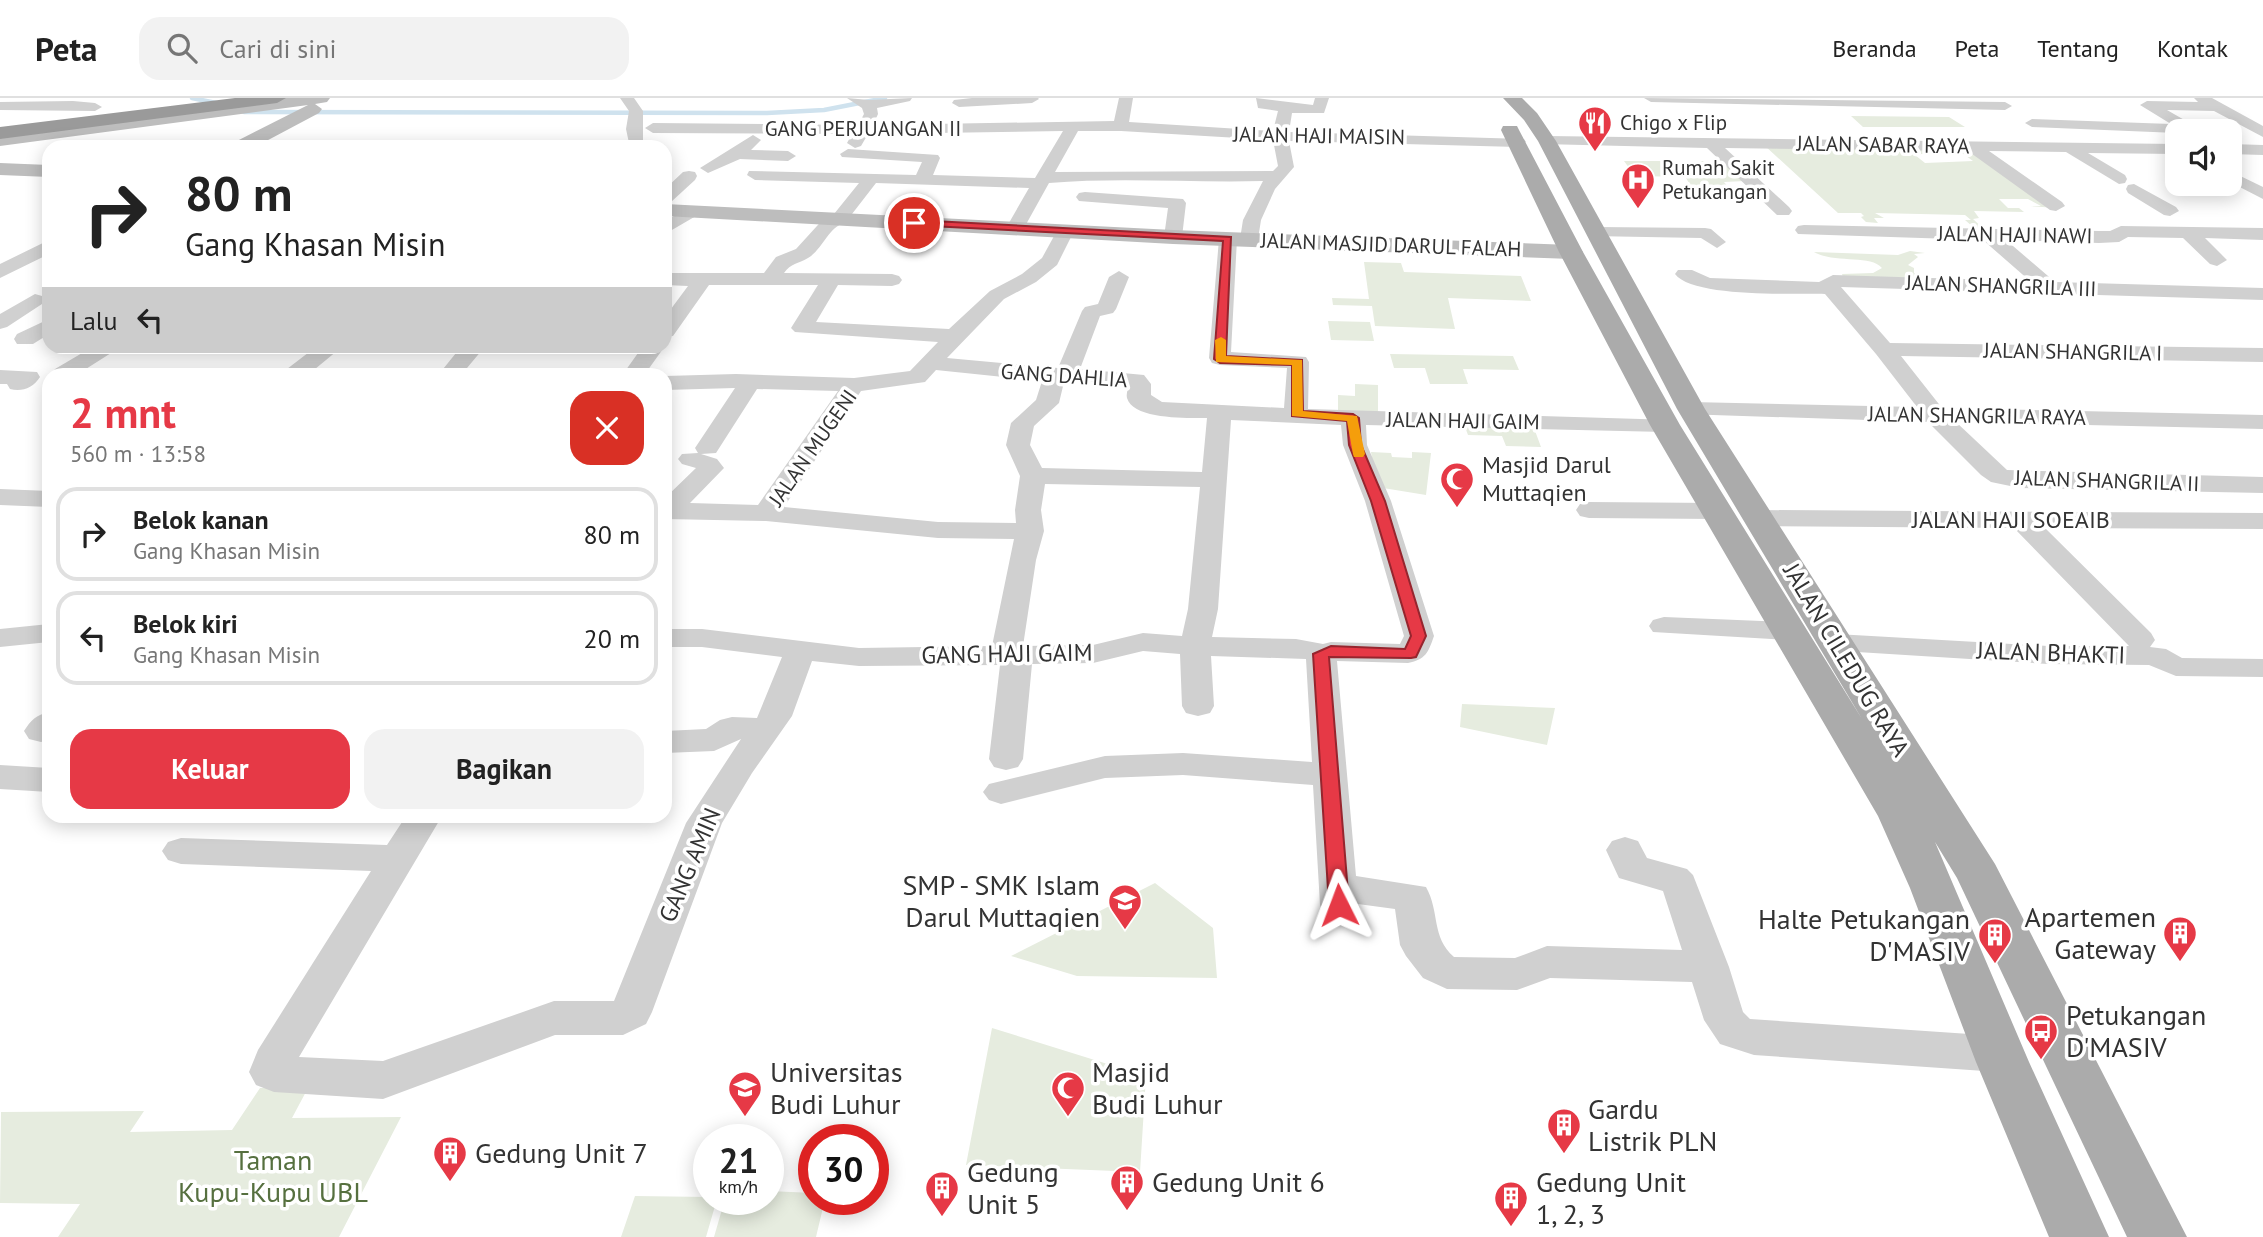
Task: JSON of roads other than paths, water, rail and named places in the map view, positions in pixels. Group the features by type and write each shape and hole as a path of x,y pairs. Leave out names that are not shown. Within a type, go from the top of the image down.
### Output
{"highway":[{"path":"0,126 216,101 277,98"},
{"path":"0,133 216,101"}],"main road":[{"name":"JALAN CILEDUG RAYA","path":"1512,98 1542,133 1583,226 1678,417 1716,511 1884,784 1931,882 1999,1054 2079,1237"},
{"name":"JALAN CILEDUG RAYA","path":"1509,128 1551,209 1583,226"},
{"path":"1509,128 1542,133"},
{"path":"1551,209 1583,226"},
{"name":"JALAN CILEDUG RAYA","path":"1678,417 1759,518 1979,876 2157,1237"}],"street":[{"path":"0,120 164,98"},
{"path":"253,140 332,98"},
{"path":"627,98 635,114 635,140"},
{"path":"861,102 905,98"},
{"path":"957,130 959,100 1040,98"},
{"path":"1121,126 1126,98"},
{"path":"1263,98 1263,105 1319,110 1323,103 1322,98"},
{"path":"1651,98 2001,103 2028,116 2069,148 2119,179"},
{"path":"1032,99 1032,127"},
{"path":"840,162 871,114 861,102"},
{"path":"2211,103 2263,132"},
{"path":"1970,119 2028,116 2126,126 2193,129 2141,105 2245,105"},
{"path":"0,106 95,107"},
{"path":"1286,108 1280,135 1286,167 1267,187 1252,220 1238,239 1220,359 1298,362 1296,414"},
{"path":"0,140 309,109"},
{"path":"2107,110 2098,110 2126,126"},
{"path":"1015,228 1073,126"},
{"name":"JALAN HAJI MAISIN","path":"1073,126 1280,135 1509,128"},
{"name":"GANG PERJUANGAN II","path":"653,128 957,130 1073,126"},
{"path":"708,168 741,150 764,129"},
{"path":"1890,129 1912,145"},
{"name":"JALAN SABAR RAYA","path":"1542,133 1712,142 2165,149"},
{"path":"1712,142 1783,211"},
{"path":"719,146 775,156 810,157"},
{"path":"1973,147 2056,206"},
{"path":"2242,149 2263,150"},
{"path":"740,187 775,156"},
{"path":"755,175 840,162 932,159 922,180"},
{"path":"840,162 872,178 922,180 1042,181 1085,175 1175,172 1278,177"},
{"path":"1,170 42,169"},
{"path":"672,192 689,176"},
{"path":"770,278 783,261 803,253 872,178"},
{"path":"2242,183 2263,194"},
{"path":"2134,189 2170,211"},
{"path":"1085,197 1177,203 1173,237"},
{"name":"JALAN MASJID DARUL FALAH","path":"672,211 1238,239 1583,226"},
{"path":"672,224 690,212"},
{"path":"1583,226 1705,233 1717,242"},
{"name":"JALAN HAJI NAWI","path":"1804,230 1990,236 2115,237 2120,236 2118,232 2121,231 2263,234"},
{"name":"JALAN MUGENI","path":"672,510 766,513 847,378 919,376 954,336 997,295 1028,278 1050,261 1065,231"},
{"path":"2189,233 2217,260"},
{"path":"1990,236 2049,287"},
{"path":"0,272 42,250"},
{"path":"21,261 42,262"},
{"path":"1685,274 1710,284 1830,288 1884,349"},
{"path":"672,279 702,281 726,276 892,280"},
{"path":"1119,276 1106,309 1092,312 1047,403 1023,422 1018,445 1033,476 1028,510 1030,531 1021,560 1004,776 1105,767 1183,764 1331,775"},
{"path":"832,279 802,328 954,336"},
{"path":"672,322 702,281"},
{"name":"JALAN SHANGRILA III","path":"1830,288 1826,284 1833,281 2263,294"},
{"path":"0,323 35,300"},
{"path":"25,339 42,329"},
{"name":"JALAN SHANGRILA I","path":"1884,349 2263,355"},
{"name":"JALAN SHANGRILA II","path":"1884,349 1935,415 1990,470 2009,479 2263,485"},
{"path":"72,368 97,354"},
{"path":"303,368 321,354"},
{"path":"455,368 468,354"},
{"name":"GANG DAHLIA","path":"930,362 985,370 1136,380 1140,384 1139,398 1154,408 1220,410"},
{"path":"672,383 847,378"},
{"path":"672,505 711,468 699,453 750,382"},
{"path":"1198,706 1195,646 1203,609 1220,410"},
{"name":"JALAN HAJI GAIM","path":"1220,410 1353,418 1678,417"},
{"name":"JALAN SHANGRILA RAYA","path":"1678,417 1935,415 2263,422"},
{"name":"GANG HAJI GAIM","path":"672,638 702,638 859,657 1093,654 1143,642 1296,648 1322,653 1331,651 1408,654 1413,652 1419,636 1378,501 1355,445 1353,418"},
{"path":"1033,476 1214,481"},
{"path":"0,497 42,499"},
{"path":"1589,510 1716,511"},
{"path":"766,513 938,530 1030,531"},
{"name":"JALAN HAJI SOEAIB","path":"1759,518 2263,521"},
{"path":"2024,521 2140,639"},
{"path":"1664,626 1788,631"},
{"path":"0,638 42,634"},
{"name":"JALAN BHAKTI","path":"1836,643 2048,654 2155,656 2176,667 2263,668"},
{"name":"GANG AMIN","path":"396,859 273,1063 271,1072 274,1074 383,1080 554,1018 623,1018 631,1012 704,823 738,767 776,716 800,651"},
{"path":"1322,653 1339,896 1412,897 1420,945 1431,961 1447,973 1517,974 1547,962 1709,967"},
{"path":"672,742 714,740 732,729 766,729"},
{"path":"0,777 42,780"},
{"path":"181,851 396,859 420,823"},
{"path":"1625,850 1629,865 1637,872 1666,877 1680,885 1709,967 1724,1020 1735,1032 1746,1036 1999,1054"}],"waterway":[{"path":"192,98 221,104"},
{"path":"244,112 767,113 824,110 885,98"}],"place":[{"name":"Chigo x Flip","path":"1595,153"},
{"name":"Rumah Sakit Petukangan","path":"1638,210"},
{"name":"Masjid Darul Muttaqien","path":"1457,509"},
{"name":"SMP - SMK Islam Darul Muttaqien","path":"1125,931"},
{"name":"Apartemen Gateway","path":"2180,963"},
{"name":"Halte Petukangan D'MASIV","path":"1995,965"},
{"name":"Petukangan D'MASIV","path":"2041,1061"},
{"name":"Universitas Budi Luhur","path":"745,1118"},
{"name":"Masjid Budi Luhur","path":"1068,1118"},
{"name":"Gardu Listrik PLN","path":"1564,1155"},
{"name":"Gedung Unit 7","path":"450,1183"},
{"name":"Gedung Unit 6","path":"1127,1212"},
{"name":"Gedung Unit 5","path":"942,1218"},
{"name":"Gedung Unit 1, 2, 3","path":"1511,1228"}],"park label":[{"name":"Taman Kupu-Kupu UBL","path":"273,1176"}]}
